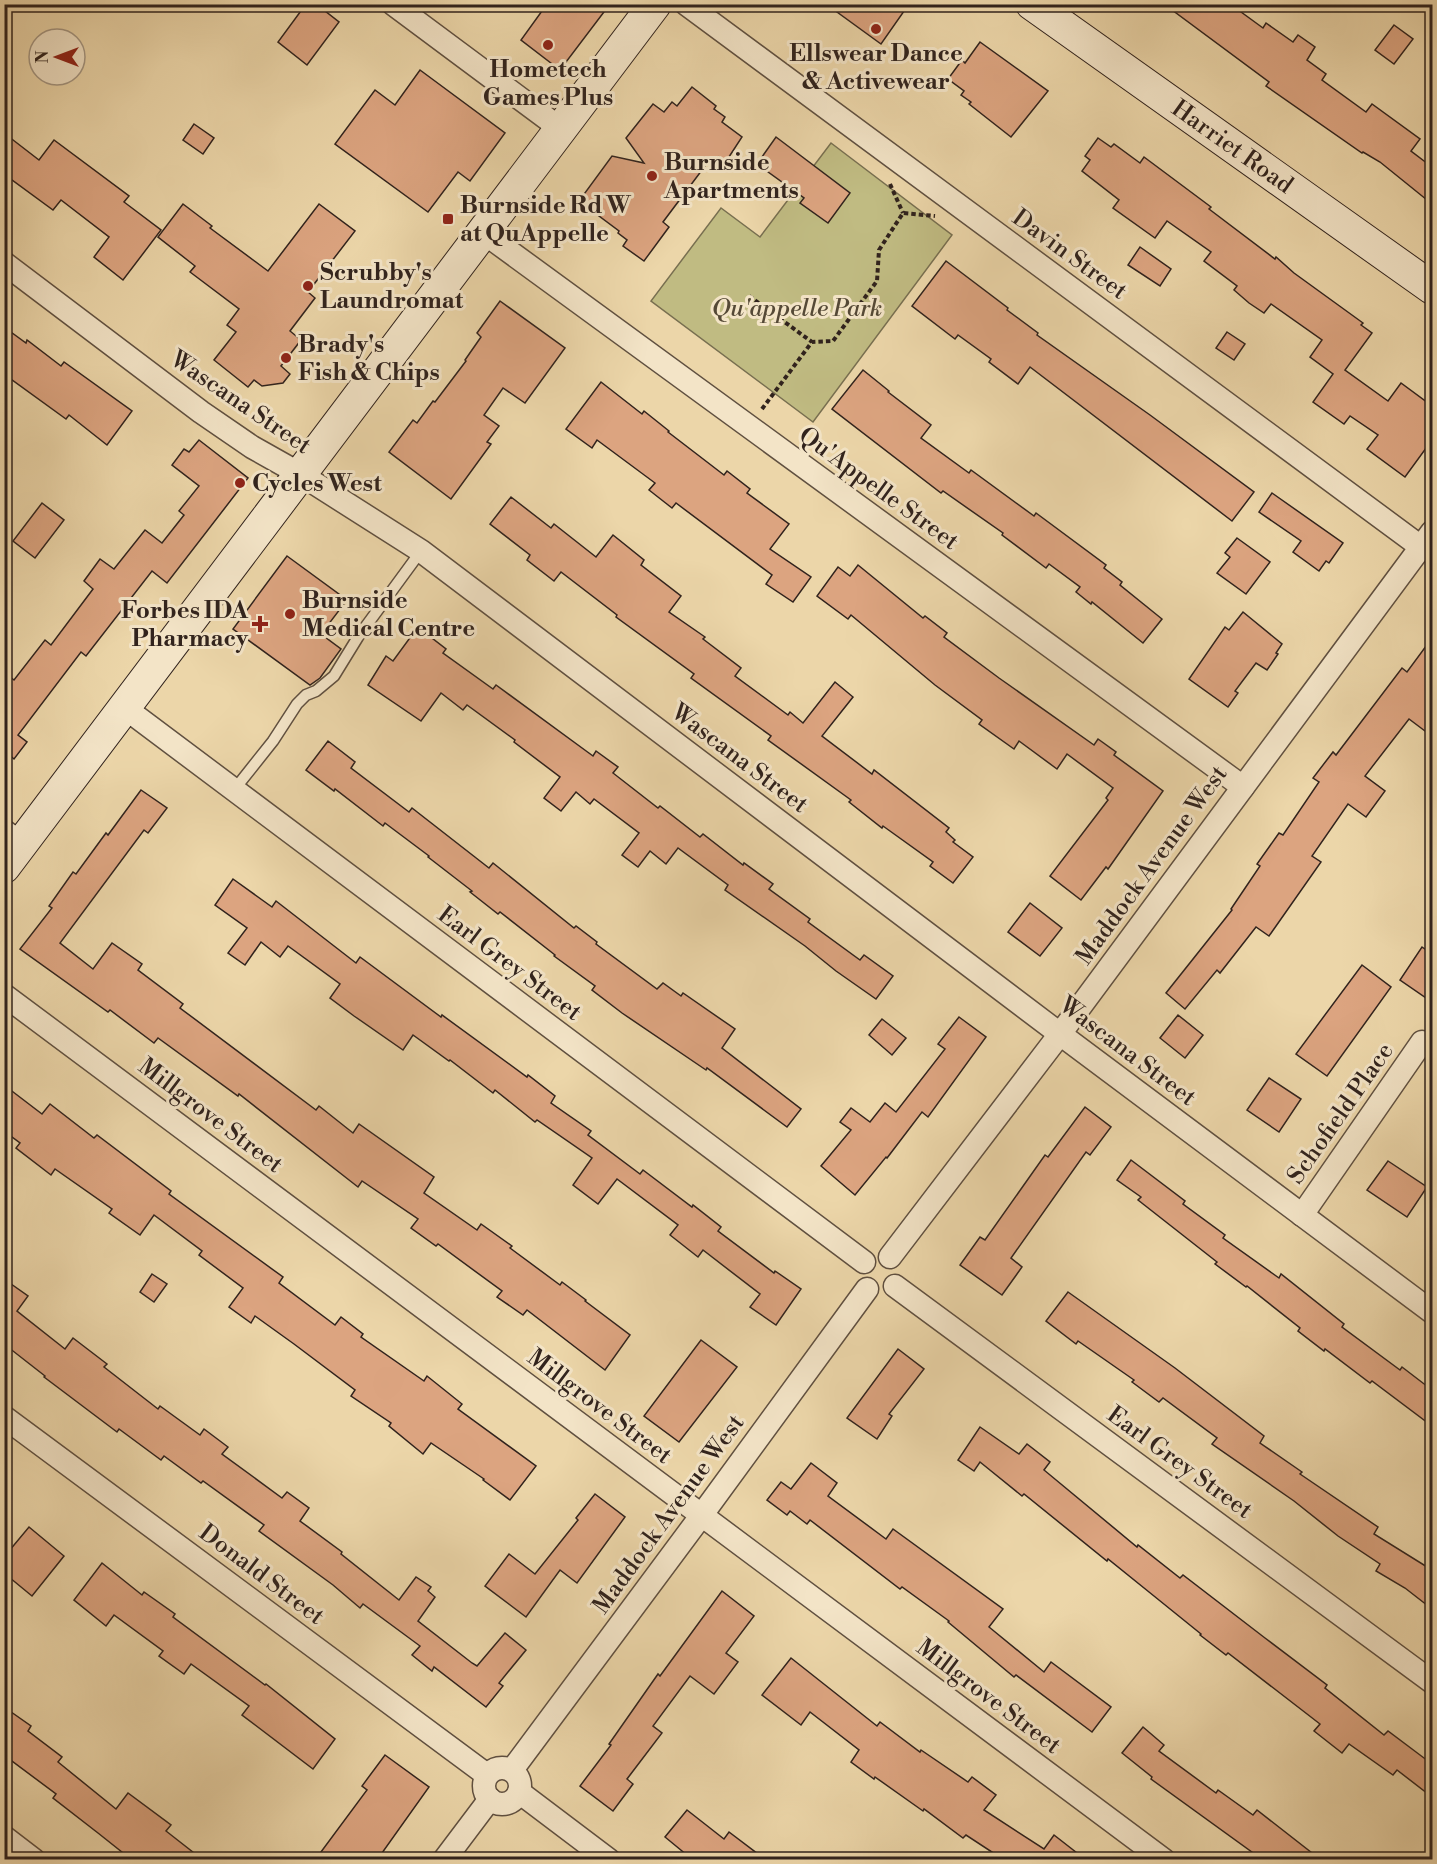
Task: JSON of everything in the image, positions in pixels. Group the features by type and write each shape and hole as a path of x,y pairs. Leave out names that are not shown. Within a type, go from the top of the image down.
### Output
{"main road":[{"path":"10,847 124,708 655,4"},
{"name":"Harriet Road","path":"1032,4 1432,288"}],"street":[{"path":"393,4 561,129"},
{"name":"Davin Street","path":"686,4 1427,540"},
{"name":"Qu'Appelle Street","path":"484,233 1243,787"},
{"name":"Wascana Street","path":"4,263 201,412 252,447 300,474 421,551 1432,1312"},
{"name":"Maddock Avenue West","path":"890,1257 1060,1034 1427,540"},
{"name":"Earl Grey Street","path":"124,708 864,1262"},
{"name":"Millgrove Street","path":"4,995 1164,1860"},
{"name":"Schofield Place","path":"1302,1215 1422,1042"},
{"path":"873,1255 890,1257 895,1262 899,1274 895,1286 878,1293 867,1289 860,1279 864,1262 873,1255"},
{"name":"Earl Grey Street","path":"895,1286 1432,1682"},
{"name":"Maddock Avenue West","path":"512,1770 867,1289"},
{"name":"Donald Street","path":"4,1417 487,1775"},
{"path":"501,1767 512,1770 519,1780 519,1792 516,1797 506,1803 495,1803 486,1796 483,1785 487,1775 501,1767"},
{"path":"519,1792 609,1860"},
{"path":"444,1860 490,1799"},
{"path":"4,1838 34,1860"}],"lane":[{"path":"234,790 273,741 297,704 333,675 421,551"}],"path":[{"path":"749,296 812,342 833,341 878,281 879,250 903,213 939,216"},
{"path":"748,426 812,342"}],"green space":[{"name":"Qu'appelle Park","path":"831,143 952,235 813,422 651,301 721,208 760,237"}],"building":[{"path":"306,4 316,4 339,22 307,65 278,42"},
{"path":"547,4 610,4 560,70 521,40"},
{"name":"Ellswear Dance & Activewear","path":"826,4 909,4 881,44"},
{"path":"1164,4 1230,4 1263,28 1266,23 1293,42 1298,35 1315,47 1307,60 1326,74 1322,80 1366,112 1372,104 1420,139 1411,151 1432,167 1432,204 1380,162 1362,153 1266,86 1269,82"},
{"path":"1394,25 1413,39 1394,64 1375,50"},
{"path":"980,42 1048,91 1011,137 969,104 971,102 961,95 964,91 948,79 962,60 965,63"},
{"path":"420,70 505,133 470,181 458,172 428,212 335,144 375,90 395,105"},
{"name":"Burnside Apartments","path":"692,87 716,106 714,109 725,117 722,122 742,137 725,163 719,157 713,165 708,162 663,222 669,227 644,261 623,246 627,240 618,233 619,231 579,201 612,156 644,163 626,138 653,104 664,112 672,102 677,106"},
{"path":"194,124 214,138 203,154 183,140"},
{"path":"4,133 39,160 54,140 129,196 124,202 161,230 123,280 94,257 109,237 61,200 53,210 4,174"},
{"path":"776,137 850,193 828,223 800,203 804,198 757,164"},
{"path":"1098,138 1111,147 1114,144 1140,163 1144,157 1211,207 1209,209 1363,323 1361,325 1372,333 1345,370 1388,401 1401,383 1432,406 1432,440 1405,477 1367,449 1378,435 1350,416 1344,424 1313,402 1333,374 1310,357 1322,340 1271,304 1264,313 1249,303 1234,290 1237,286 1204,261 1211,252 1167,221 1155,238 1113,208 1119,200 1082,171 1090,160 1085,156"},
{"path":"183,204 212,226 210,228 268,271 319,204 355,231 308,292 315,298 290,331 301,340 281,366 290,374 283,383 262,386 254,380 248,387 214,360 236,332 227,325 239,309 190,272 195,266 158,237"},
{"path":"1140,247 1171,269 1160,286 1128,265"},
{"path":"946,261 1008,308 1007,310 1038,333 1037,335 1254,492 1232,521 1030,367 1018,384 989,362 991,359 958,335 955,339 912,306"},
{"path":"500,301 565,348 525,403 503,388 484,415 499,426 487,442 491,444 451,499 389,452 413,420 417,423 433,401 435,402 466,361 481,337 477,333"},
{"path":"4,327 26,343 27,340 61,366 64,362 132,411 107,445 69,415 66,419 4,374"},
{"path":"1227,332 1245,344 1234,360 1216,348"},
{"path":"863,370 931,425 921,438 969,473 971,470 1034,516 1036,513 1106,565 1104,568 1122,582 1120,585 1162,619 1143,643 1076,592 1080,587 1049,564 1046,568 1002,535 1003,533 943,491 941,493 832,409"},
{"path":"601,382 642,414 644,411 724,475 727,471 750,489 747,493 789,524 770,549 811,577 793,602 766,584 772,575 676,503 672,508 649,490 655,483 597,440 592,448 566,429"},
{"path":"199,440 248,478 167,583 152,571 86,656 81,652 18,735 27,742 14,759 6,752 4,754 4,672 14,680 45,640 51,645 93,589 84,581 100,559 114,569 145,530 162,543 184,515 179,511 199,486 172,465 184,449 189,452"},
{"path":"1272,493 1343,543 1329,563 1326,561 1319,571 1293,552 1301,541 1259,512"},
{"path":"511,497 551,528 554,524 596,557 613,535 644,560 641,565 681,596 669,612 705,637 703,639 741,668 735,676 788,715 790,712 803,723 835,682 853,697 822,736 872,774 874,770 949,828 946,832 955,840 953,842 973,857 953,883 930,866 933,862 883,826 882,828 849,802 851,800 768,740 771,736 691,678 694,674 616,617 617,615 561,572 554,581 527,560 530,555 490,524"},
{"path":"42,503 64,520 35,558 13,541"},
{"path":"1237,538 1270,562 1246,594 1217,573 1230,557 1225,553"},
{"name":"Burnside Medical Centre","path":"287,556 347,600 321,634 341,649 320,678 310,685 233,629"},
{"path":"858,565 923,618 925,616 947,633 944,637 999,678 1094,745 1098,739 1116,752 1114,755 1163,791 1108,869 1106,867 1081,900 1050,876 1108,800 1106,798 1113,788 1067,754 1057,769 1019,741 1014,749 979,724 982,720 935,685 851,615 848,619 817,596 838,567 850,576"},
{"path":"1243,612 1282,644 1267,670 1256,663 1235,691 1238,693 1228,707 1189,679 1225,627 1229,630"},
{"path":"420,624 446,649 443,653 493,689 496,685 593,756 596,751 618,767 613,773 658,808 660,806 700,837 703,834 743,865 744,863 773,884 769,889 810,919 808,922 860,960 864,955 893,976 876,999 725,890 728,885 678,848 666,864 650,851 638,867 622,855 639,833 594,799 590,804 576,792 561,811 544,798 560,777 467,705 463,710 441,693 421,721 368,685 386,656 393,661"},
{"path":"1432,638 1432,720 1425,731 1409,719 1365,776 1385,791 1366,817 1348,804 1312,856 1321,862 1269,936 1256,927 1220,973 1217,970 1185,1009 1166,993 1232,910 1260,866 1257,864 1279,833 1283,835 1319,782 1313,778 1333,752 1336,755 1402,668 1407,672"},
{"path":"328,741 355,762 351,768 409,812 412,808 489,868 493,863 574,928 576,926 597,942 596,944 657,989 663,983 681,996 683,993 735,1029 722,1048 801,1109 787,1127 707,1068 706,1070 622,1013 592,990 595,986 500,912 498,914 429,856 385,823 383,826 306,770"},
{"path":"141,790 167,808 148,833 144,830 60,943 93,969 112,943 142,964 138,970 183,1004 180,1008 316,1110 319,1106 353,1133 359,1124 434,1177 424,1193 477,1230 481,1224 512,1246 510,1248 560,1285 562,1282 630,1335 605,1370 527,1310 523,1315 497,1297 502,1291 438,1244 436,1246 411,1228 418,1219 362,1181 358,1187 239,1094 238,1096 158,1038 154,1043 20,949 52,908 49,906 73,872 76,874"},
{"path":"233,879 272,907 276,901 356,963 360,957 441,1017 442,1015 527,1077 528,1075 555,1096 551,1103 591,1131 588,1135 640,1174 643,1170 692,1207 693,1205 721,1227 718,1231 774,1273 775,1271 801,1289 776,1325 750,1307 760,1294 703,1250 698,1257 670,1235 678,1225 617,1179 598,1204 573,1185 592,1158 537,1120 535,1122 495,1090 493,1093 413,1035 403,1050 354,1016 330,998 340,984 288,946 280,957 261,942 245,965 228,953 247,928 215,905"},
{"path":"1030,903 1062,928 1040,956 1008,932"},
{"path":"1422,947 1432,954 1432,1002 1400,980"},
{"path":"1362,965 1391,987 1327,1076 1296,1054"},
{"path":"1178,1015 1203,1035 1185,1058 1160,1038"},
{"path":"959,1017 986,1037 928,1117 922,1112 855,1195 821,1166 851,1130 840,1122 851,1108 870,1122 885,1103 896,1112 945,1049 938,1044"},
{"path":"882,1019 906,1038 892,1055 869,1035"},
{"path":"1269,1078 1301,1099 1279,1132 1247,1110"},
{"path":"4,1085 42,1114 50,1104 94,1138 97,1135 171,1191 169,1194 283,1277 279,1283 335,1325 341,1317 363,1334 361,1337 424,1381 427,1376 462,1404 458,1409 536,1466 510,1500 484,1479 431,1443 423,1454 389,1426 391,1423 351,1396 355,1390 255,1316 251,1323 229,1307 243,1288 199,1255 202,1251 154,1215 140,1235 109,1213 112,1209 55,1169 51,1175 16,1148 20,1143 4,1131"},
{"path":"1085,1107 1111,1127 1090,1155 1086,1152 1011,1258 1022,1267 1002,1295 960,1265 980,1237 985,1240 1045,1155 1048,1157"},
{"path":"1131,1160 1185,1201 1183,1204 1225,1235 1223,1238 1279,1278 1281,1274 1344,1324 1342,1327 1400,1370 1402,1367 1432,1390 1432,1426 1372,1381 1370,1383 1325,1349 1324,1351 1298,1331 1300,1328 1215,1264 1217,1262 1138,1200 1141,1197 1117,1180"},
{"path":"1388,1161 1427,1187 1407,1217 1367,1190"},
{"path":"152,1274 167,1284 154,1302 140,1292"},
{"path":"4,1279 28,1296 17,1311 65,1349 73,1338 107,1364 104,1367 158,1409 160,1406 200,1435 204,1429 228,1447 222,1454 282,1498 287,1492 309,1508 300,1521 342,1552 341,1554 399,1600 416,1577 431,1587 428,1591 435,1597 418,1621 472,1663 477,1666 505,1633 526,1650 499,1683 503,1686 486,1707 434,1667 432,1671 412,1655 420,1646 363,1604 360,1608 333,1585 259,1531 264,1525 164,1456 161,1460 119,1429 117,1432 4,1344"},
{"path":"1068,1292 1175,1368 1264,1436 1260,1443 1302,1472 1300,1474 1378,1527 1374,1534 1432,1570 1432,1609 1405,1588 1376,1571 1380,1564 1212,1444 1217,1438 1163,1398 1159,1402 1132,1382 1134,1380 1078,1341 1076,1344 1046,1321"},
{"path":"701,1340 737,1367 679,1442 644,1416"},
{"path":"898,1349 924,1369 889,1414 892,1416 877,1439 847,1418"},
{"path":"980,1427 1019,1454 1027,1444 1050,1462 1044,1470 1137,1547 1138,1545 1180,1578 1183,1575 1327,1685 1325,1688 1384,1735 1388,1731 1432,1764 1432,1797 1397,1770 1393,1775 1349,1744 1342,1753 1314,1731 1320,1724 1228,1653 1226,1655 1200,1635 1024,1494 1022,1496 980,1462 974,1471 958,1460"},
{"path":"811,1463 837,1483 828,1496 886,1539 893,1529 1003,1609 989,1627 1044,1672 1051,1662 1111,1707 1092,1732 1016,1675 1014,1677 949,1621 902,1587 900,1589 810,1520 807,1524 790,1511 787,1515 767,1500 781,1482 791,1489"},
{"path":"595,1494 625,1517 577,1583 560,1570 526,1617 485,1586 509,1554 535,1574 578,1520 576,1518"},
{"path":"29,1527 64,1556 32,1596 4,1573 4,1557"},
{"path":"102,1563 142,1595 144,1592 175,1614 173,1617 266,1684 335,1739 313,1769 242,1715 249,1706 191,1664 184,1674 159,1656 163,1651 114,1615 106,1626 74,1600"},
{"path":"722,1591 754,1616 726,1653 738,1662 714,1694 690,1676 653,1726 662,1733 627,1779 633,1784 613,1811 580,1786 611,1745 609,1744 658,1674 660,1676"},
{"path":"791,1658 877,1726 880,1722 920,1752 921,1750 968,1782 972,1777 996,1795 984,1810 1044,1849 1054,1835 1086,1860 1004,1860 966,1835 963,1838 924,1809 923,1811 875,1777 874,1779 851,1762 859,1750 810,1712 801,1725 762,1695"},
{"path":"4,1707 31,1726 28,1731 62,1757 58,1762 116,1809 128,1793 171,1825 166,1831 203,1860 132,1860 53,1798 56,1794 4,1755"},
{"path":"1143,1727 1164,1745 1159,1751 1216,1793 1218,1790 1253,1815 1257,1810 1321,1860 1263,1860 1151,1779 1152,1777 1122,1753"},
{"path":"385,1755 429,1787 377,1860 315,1860 367,1790 362,1786"},
{"path":"687,1810 724,1839 729,1832 766,1860 693,1860 665,1837"}],"place":[{"name":"Ellswear Dance & Activewear","path":"876,29"},
{"name":"Hometech Games Plus","path":"548,45"},
{"name":"Burnside Apartments","path":"652,176"},
{"name":"Burnside Rd W at QuAppelle","path":"448,219"},
{"name":"Scrubby's Laundromat","path":"308,286"},
{"name":"Brady's Fish & Chips","path":"286,358"},
{"name":"Cycles West","path":"240,483"},
{"name":"Burnside Medical Centre","path":"290,614"},
{"name":"Forbes IDA Pharmacy","path":"260,624"}]}
